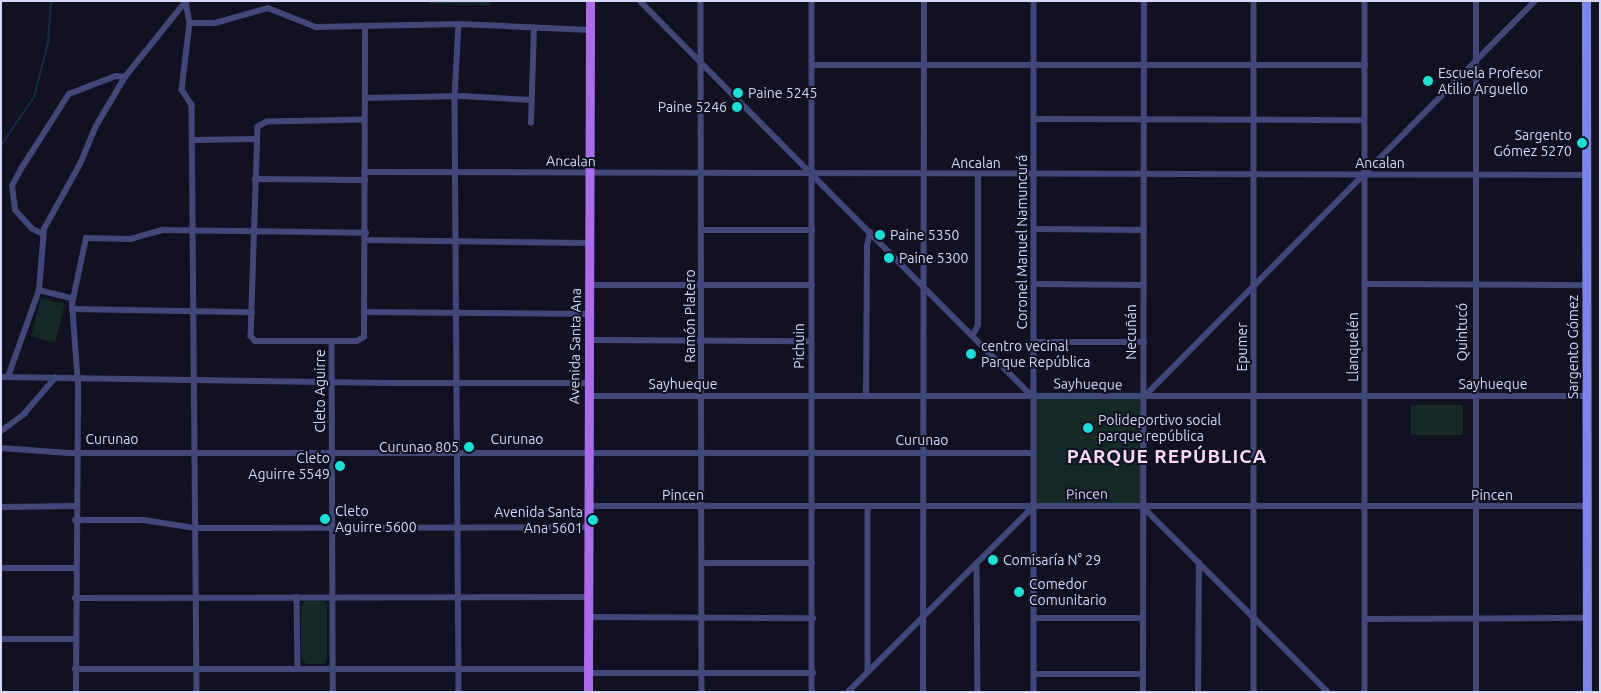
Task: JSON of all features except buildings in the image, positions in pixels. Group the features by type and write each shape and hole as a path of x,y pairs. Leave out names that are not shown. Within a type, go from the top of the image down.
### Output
{"main road":[{"name":"Avenida Santa Ana","path":"588,692 590,1"},
{"name":"Sargento Gómez","path":"1586,1 1587,692"}],"street":[{"path":"186,1 190,23 182,90 192,105 197,692"},
{"path":"186,1 125,77 94,129 80,164 42,234 39,290 5,377 332,383 588,383"},
{"path":"640,1 974,335 1032,396"},
{"name":"Ramón Platero","path":"702,1 702,692"},
{"name":"Pichuin","path":"812,1 812,692"},
{"path":"923,692 924,1"},
{"name":"Coronel Manuel Namuncurá","path":"1034,1 1035,342 1032,396 1034,692"},
{"name":"Necuñán","path":"1144,1 1144,692"},
{"name":"Epumer","path":"1254,1 1254,692"},
{"name":"Llanquelén","path":"1365,1 1365,692"},
{"name":"Quintucó","path":"1476,1 1474,284 1476,692"},
{"path":"1144,397 1535,1"},
{"path":"190,23 215,23 268,8 309,26 365,28 459,24 589,30"},
{"path":"459,24 454,98 457,242 459,692"},
{"name":"Cleto Aguirre","path":"333,692 332,341 362,340 366,240 364,180 365,28"},
{"path":"531,123 534,28"},
{"path":"812,65 1365,65"},
{"path":"42,234 32,229 15,210 12,186 20,169 69,94 116,76 125,77"},
{"path":"365,98 531,100"},
{"path":"1034,119 1364,120"},
{"path":"332,341 255,340 251,336 258,127 267,122 365,120"},
{"path":"192,140 257,139"},
{"name":"Ancalan","path":"364,172 701,175 1587,175"},
{"path":"974,335 978,325 978,175"},
{"path":"255,179 364,180"},
{"path":"1035,229 1144,230"},
{"path":"76,692 74,568 77,379 72,298 85,240 89,237 139,238 163,230 253,233 366,233"},
{"path":"702,230 812,230"},
{"path":"866,396 867,246 870,232"},
{"path":"366,240 589,242"},
{"path":"1034,284 1144,285"},
{"path":"1366,284 1587,285"},
{"path":"590,286 812,286"},
{"path":"39,290 72,298"},
{"path":"72,309 252,312"},
{"path":"364,312 589,314"},
{"path":"590,340 812,341"},
{"path":"1035,342 1144,342"},
{"path":"1,432 24,414 55,378"},
{"name":"Sayhueque","path":"588,396 1587,396"},
{"name":"Curunao","path":"1,448 76,452 1032,453"},
{"path":"1,507 75,506"},
{"name":"Pincen","path":"588,506 924,508 1587,506"},
{"path":"848,692 1033,507"},
{"path":"1144,507 1328,692"},
{"path":"868,508 868,670"},
{"path":"75,520 144,520 195,528 588,527"},
{"path":"977,562 978,692"},
{"path":"1198,692 1199,562"},
{"path":"702,563 812,563"},
{"path":"1,568 74,568"},
{"path":"297,597 298,669"},
{"path":"75,598 588,597"},
{"path":"588,617 813,618"},
{"path":"1034,618 1143,618"},
{"path":"1366,619 1587,618"},
{"path":"1,639 75,639"},
{"path":"75,669 459,669 813,673"},
{"path":"1034,674 1143,674"}],"green space":[{"path":"430,1 491,1 491,5 430,4"},
{"path":"41,298 65,304 55,343 31,336"},
{"path":"1032,396 1144,397 1143,507 1033,507"},
{"path":"1411,405 1463,405 1463,435 1411,435"},
{"path":"305,601 324,601 327,605 327,660 324,664 306,664 301,659 301,606"}],"waterway":[{"path":"1,145 34,97 48,43 51,1"}],"place":[{"name":"Escuela Profesor Atilio Arguello","path":"1428,81"},
{"name":"Paine 5245","path":"738,93"},
{"name":"Paine 5246","path":"737,107"},
{"name":"Sargento Gómez 5270","path":"1582,143"},
{"name":"Paine 5350","path":"880,235"},
{"name":"Paine 5300","path":"889,258"},
{"name":"centro vecinal Parque República","path":"971,354"},
{"name":"Polideportivo social parque república","path":"1088,428"},
{"name":"Curunao 805","path":"469,447"},
{"name":"Cleto Aguirre 5549","path":"340,466"},
{"name":"Cleto Aguirre 5600","path":"325,519"},
{"name":"Avenida Santa Ana 5601","path":"593,520"},
{"name":"Comisaría N° 29","path":"993,560"},
{"name":"Comedor Comunitario","path":"1019,592"}],"district":[{"name":"PARQUE REPÚBLICA","path":"1167,457"}]}
